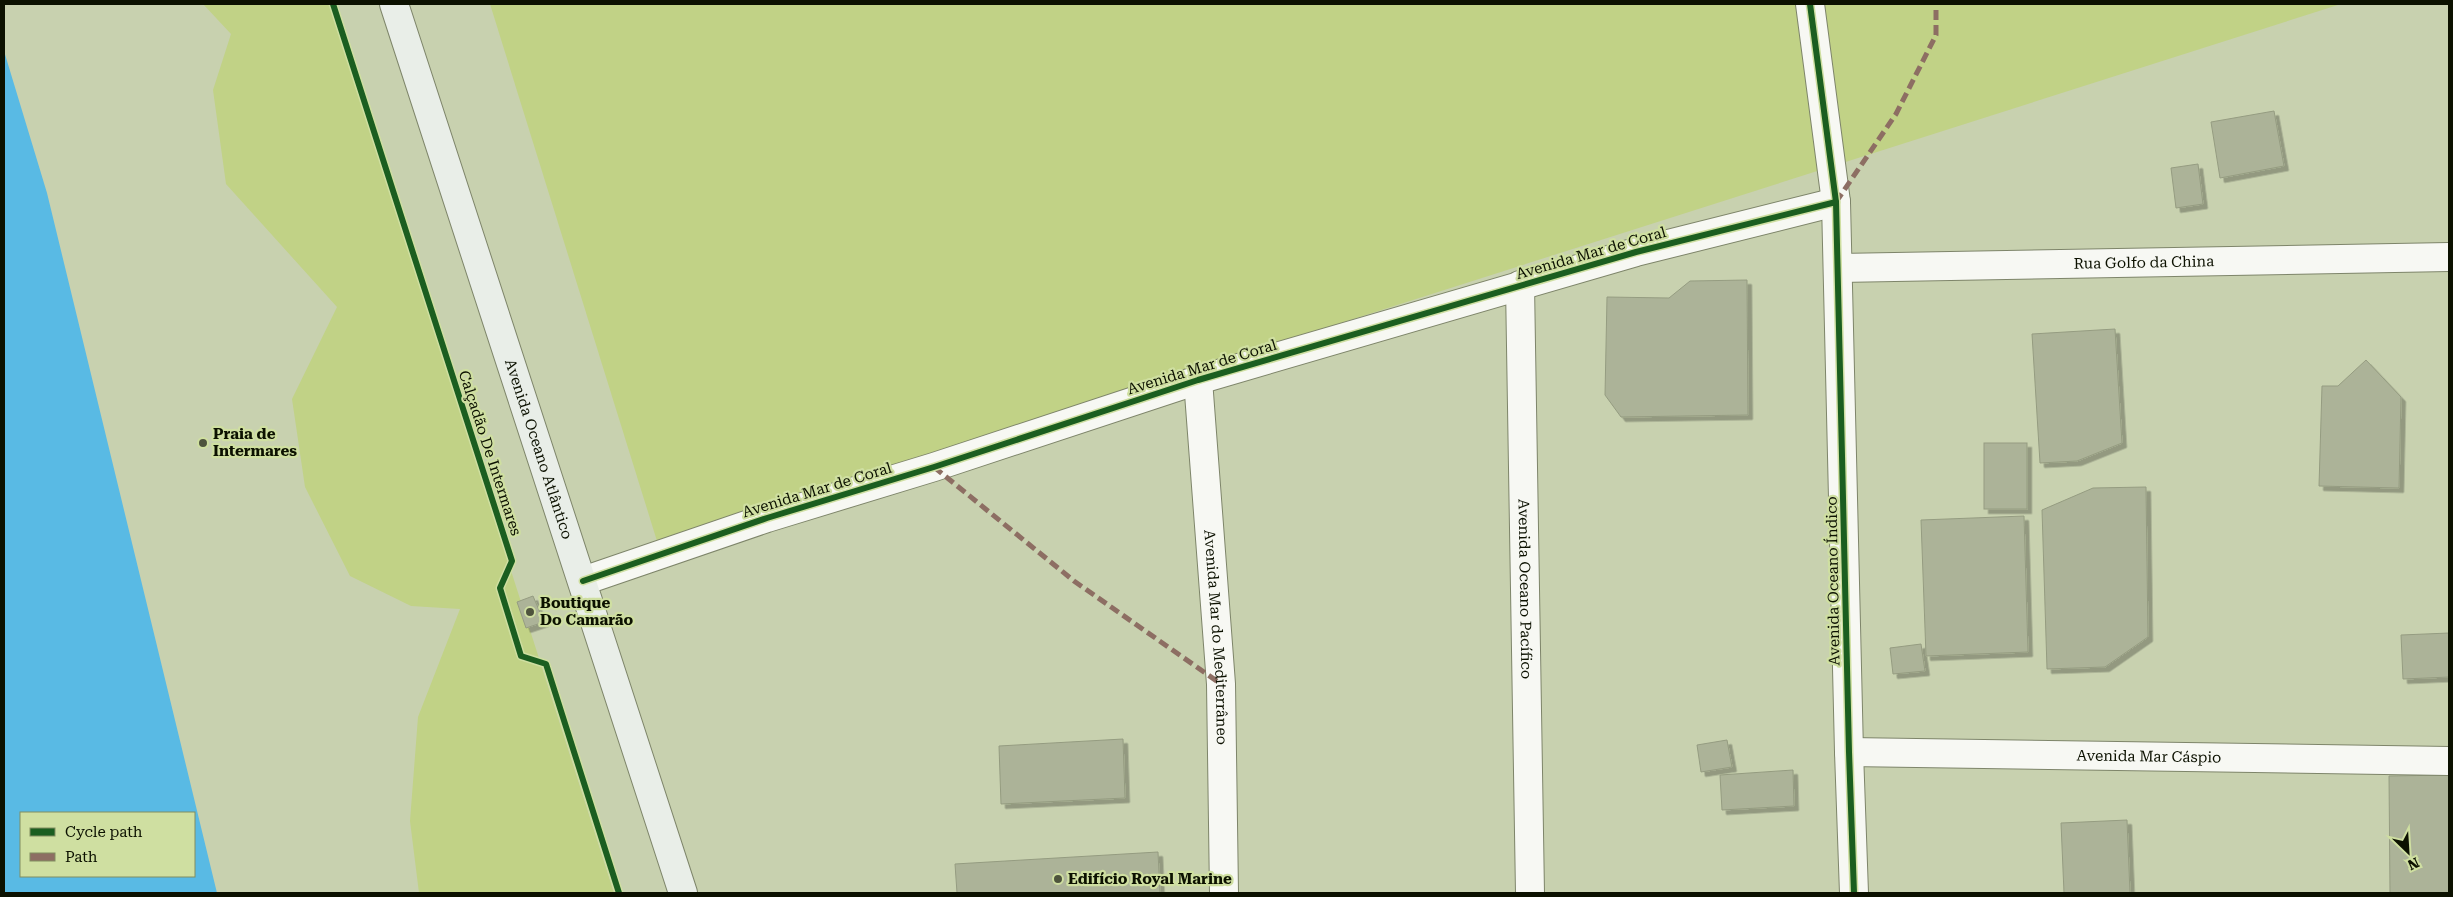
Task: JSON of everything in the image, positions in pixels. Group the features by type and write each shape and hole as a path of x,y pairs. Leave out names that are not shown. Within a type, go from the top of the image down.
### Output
{"main road":[{"name":"Avenida Oceano Atlântico","path":"394,4 683,893"}],"street":[{"name":"Avenida Oceano Índico","path":"1810,4 1836,202 1854,893"},
{"name":"Avenida Mar de Coral","path":"583,581 767,518 934,467 1198,380 1636,252 1836,202"},
{"name":"Rua Golfo da China","path":"1839,268 2449,257"},
{"name":"Avenida Oceano Pacífico","path":"1520,285 1530,893"},
{"name":"Avenida Mar do Mediterrâneo","path":"1198,380 1221,684 1224,893"},
{"name":"Avenida Mar Cáspio","path":"1849,752 2449,762"}],"green space":[{"path":"203,4 330,4 614,893 419,893 410,821 418,717 460,609 411,606 350,576 305,487 292,399 337,307 226,184 213,90 231,34"},
{"path":"490,4 2341,4 657,541"}],"water":[{"path":"4,51 47,193 217,893 4,893"}],"building":[{"path":"2274,111 2284,166 2220,178 2211,122"},
{"path":"2198,164 2203,204 2176,208 2171,168"},
{"path":"1747,280 1748,415 1621,417 1605,395 1607,297 1669,298 1690,281"},
{"path":"2115,329 2122,443 2077,461 2040,463 2032,334"},
{"path":"2366,360 2401,397 2399,488 2319,486 2322,386 2338,386"},
{"path":"1984,443 2027,443 2027,509 1984,509"},
{"path":"2146,487 2148,637 2105,667 2047,669 2042,510 2093,488"},
{"path":"2024,516 2028,652 1926,656 1921,520"},
{"name":"Boutique Do Camarão","path":"533,596 544,622 526,628 517,602"},
{"path":"2449,633 2449,677 2403,679 2401,635"},
{"path":"1921,644 1925,671 1893,674 1890,648"},
{"path":"1123,739 1125,798 1001,804 999,746"},
{"path":"1727,740 1732,767 1701,772 1697,745"},
{"path":"1793,770 1794,806 1722,810 1720,775"},
{"path":"2449,775 2449,893 2390,893 2389,776"},
{"path":"2127,820 2130,893 2064,893 2061,823"},
{"name":"Edifício Royal Marine","path":"1158,852 1160,893 957,893 955,864"}],"marked path":[{"path":"1836,202 1896,114 1936,35 1936,4"},
{"path":"934,467 1074,581 1221,684"}],"cycle path":[{"name":"Calçadão De Intermares","path":"333,4 512,561 500,588 521,656 546,664 619,893"},
{"path":"1810,4 1836,202 1854,893"},
{"path":"583,581 767,518 934,467 1198,380 1636,252 1836,202"}],"place":[{"name":"Praia de Intermares","path":"203,443"},
{"name":"Boutique Do Camarão","path":"530,612"},
{"name":"Edifício Royal Marine","path":"1058,879"}]}
